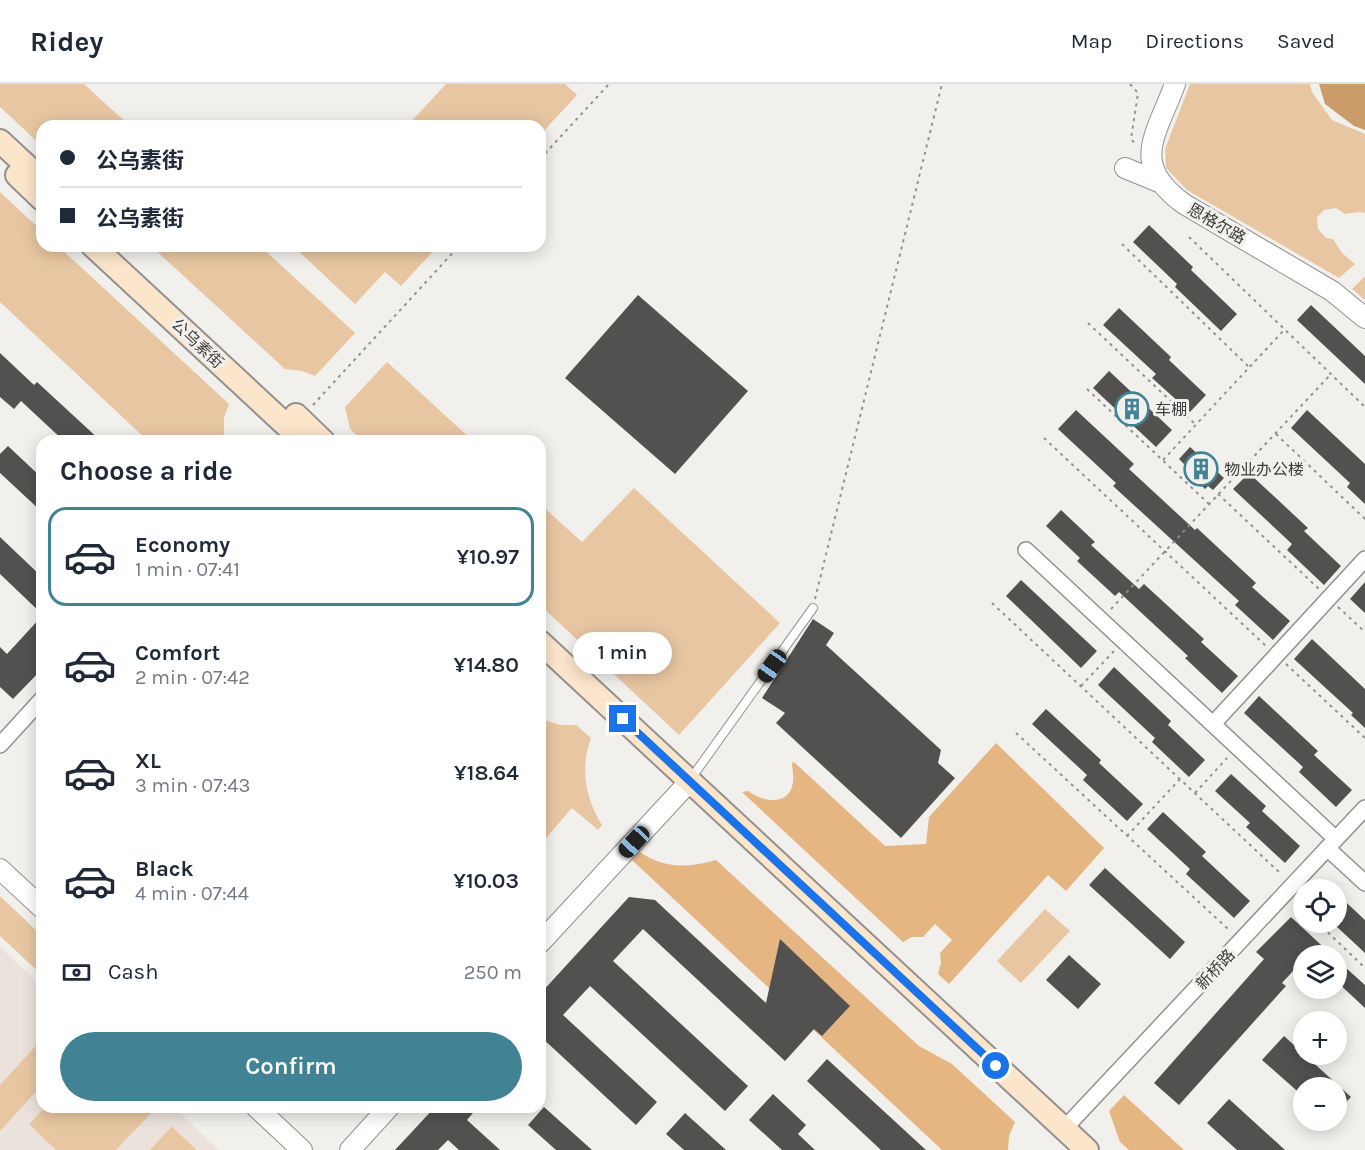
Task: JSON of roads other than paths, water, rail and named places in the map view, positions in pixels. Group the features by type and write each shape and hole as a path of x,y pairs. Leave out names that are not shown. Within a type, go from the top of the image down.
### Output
{"main road":[{"path":"0,141 36,174"},
{"path":"0,160 36,193"},
{"name":"公乌素街","path":"99,252 293,432"},
{"name":"公乌素街","path":"119,252 293,432"},
{"path":"546,648 685,786 1072,1145"},
{"path":"546,666 685,786"}],"street":[{"name":"恩格尔路","path":"1175,84 1151,149 1151,164 1159,182 1184,204 1332,291 1365,318"},
{"path":"1125,168 1159,182"},
{"path":"1026,550 1238,747 1332,844 1365,883"},
{"path":"1213,724 1365,560"},
{"path":"0,745 36,706"},
{"path":"546,937 685,786"},
{"name":"新桥路","path":"1072,1145 1365,808"},
{"path":"0,869 36,902"},
{"path":"262,1113 302,1150"},
{"path":"350,1150 384,1113"}],"lane":[{"path":"685,786 813,608"}],"place":[{"name":"车棚","path":"1132,409"},
{"name":"物业办公楼","path":"1201,469"}]}
